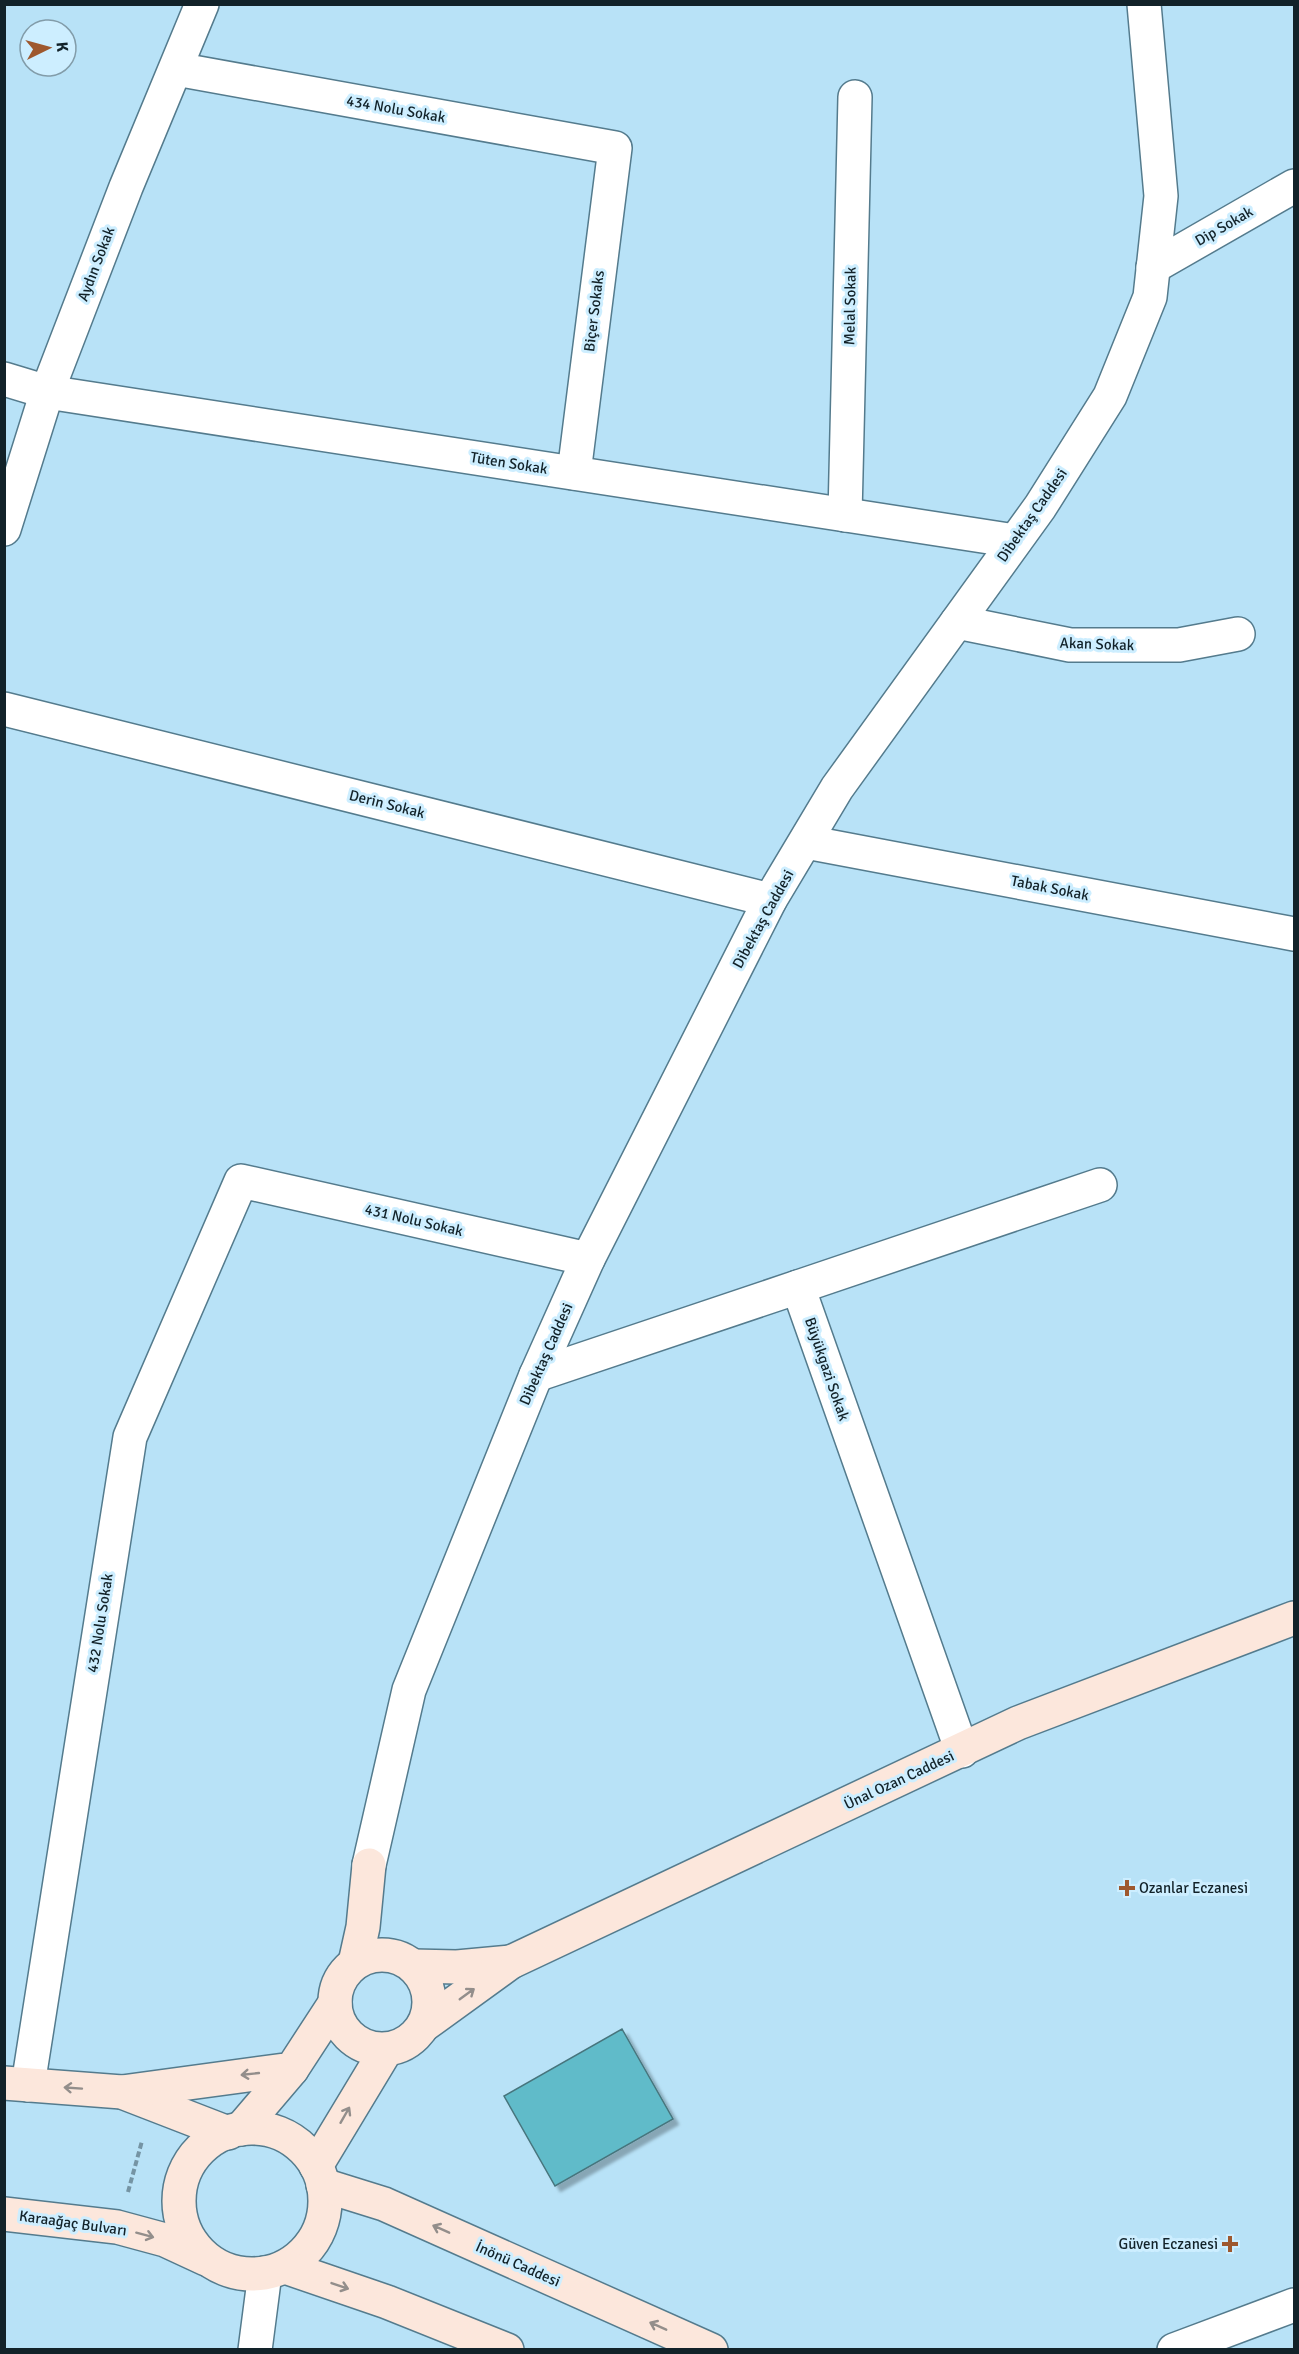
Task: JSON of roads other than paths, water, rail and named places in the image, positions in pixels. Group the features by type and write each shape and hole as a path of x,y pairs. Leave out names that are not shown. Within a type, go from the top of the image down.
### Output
{"main road":[{"name":"Ünal Ozan Caddesi","path":"511,1962 1018,1723 1294,1618"},
{"path":"369,1865 382,1918 406,1962 424,1978 430,1994 430,2010 424,2025 414,2038 401,2047 386,2050 370,2049 357,2042 345,2032 338,2019 335,2003 336,1988 344,1974 355,1963 384,1954 406,1962 457,1967 511,1962"},
{"path":"355,1963 363,1927 369,1865"},
{"path":"424,2025 511,1962"},
{"path":"235,2131 292,2069 335,2003"},
{"path":"319,2175 386,2050"},
{"path":"137,2097 292,2069"},
{"path":"16,2084 137,2097 235,2131"},
{"path":"275,2270 305,2252 318,2232 324,2208 319,2175 301,2148 283,2135 262,2129 235,2131 218,2136 198,2151 185,2172 179,2195 181,2219 191,2242 207,2260 235,2272 275,2270 387,2302 507,2349"},
{"name":"İnönü Caddesi","path":"319,2175 711,2349"},
{"name":"Karaağaç Bulvarı","path":"4,2214 117,2227 165,2240 207,2260"}],"street":[{"name":"Aydın Sokak","path":"4,529 47,392 126,187 202,4"},
{"name":"Dibektaş Caddesi","path":"369,1865 409,1690 536,1375 588,1259 770,900 837,788 1040,507 1110,396 1150,297 1161,196 1144,4"},
{"name":"434 Nolu Sokak","path":"176,69 615,148"},
{"name":"Melal Sokak","path":"844,515 855,97"},
{"name":"Biçer Sokaks","path":"574,473 615,148"},
{"name":"Dip Sokak","path":"1153,267 1294,186"},
{"name":"Tüten Sokak","path":"4,379 47,392 1015,541"},
{"name":"Akan Sokak","path":"957,622 1070,645 1179,645 1238,634"},
{"name":"Derin Sokak","path":"4,709 770,900"},
{"name":"Tabak Sokak","path":"806,842 1294,934"},
{"name":"431 Nolu Sokak","path":"241,1181 588,1259"},
{"name":"432 Nolu Sokak","path":"16,2084 130,1437 241,1181"},
{"path":"536,1375 1100,1185"},
{"name":"Büyükgazi Sokak","path":"798,1287 962,1751"},
{"path":"255,2349 275,2270"},
{"path":"1174,2349 1294,2305"}],"place":[{"name":"Ozanlar Eczanesi","path":"1127,1888"},
{"name":"Güven Eczanesi","path":"1230,2244"}]}
